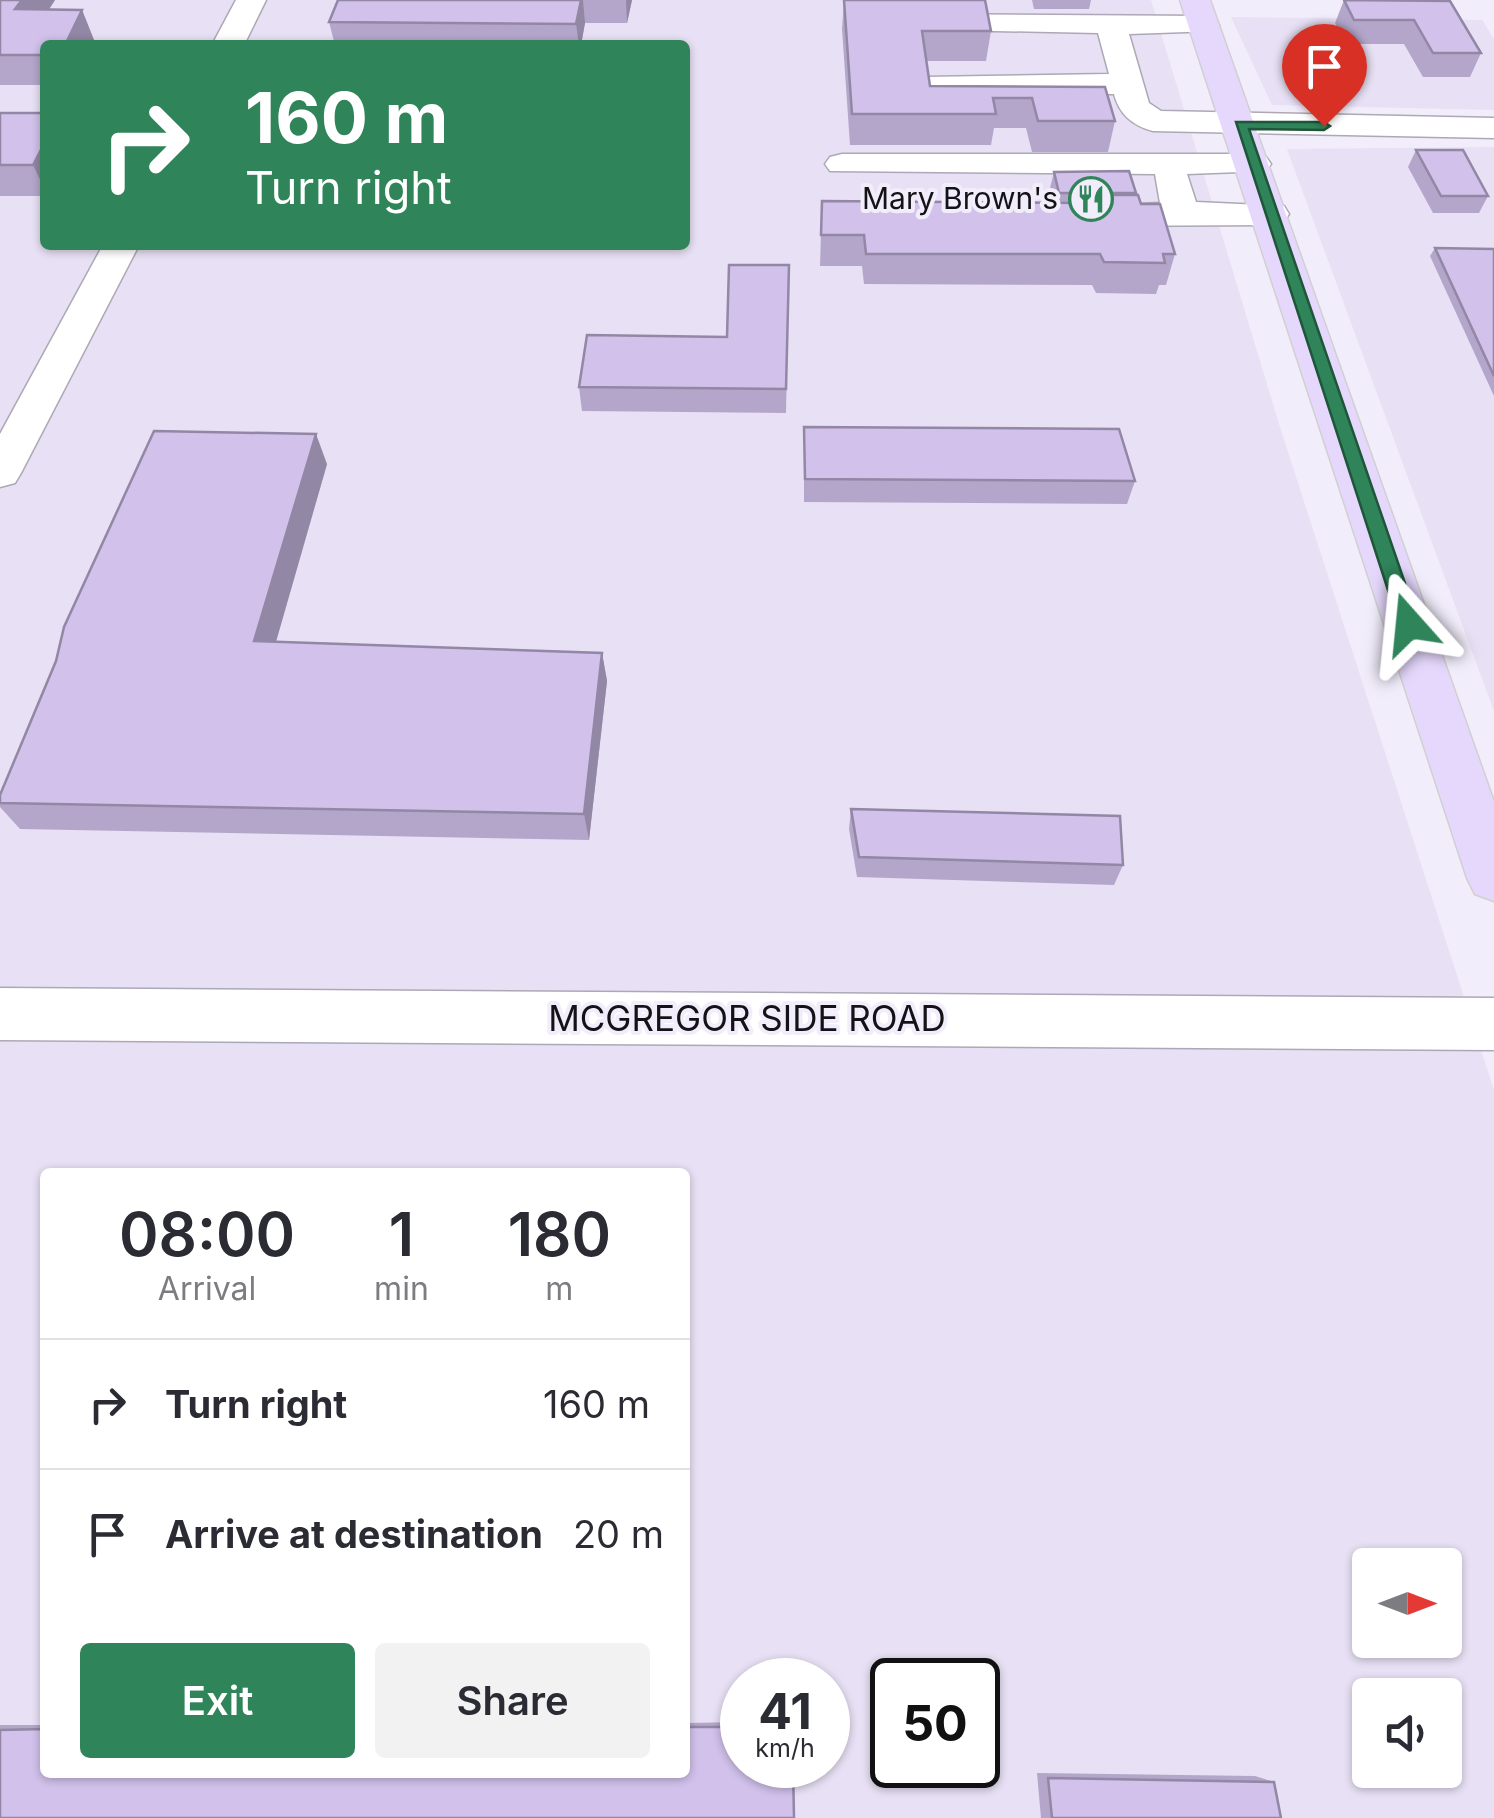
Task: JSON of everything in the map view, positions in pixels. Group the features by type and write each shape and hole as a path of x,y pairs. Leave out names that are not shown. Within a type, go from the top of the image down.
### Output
{"main road":[{"path":"1200,12 1494,878"}],"street":[{"path":"231,40 252,0"},
{"path":"999,0 1017,13 1135,14 1121,12"},
{"path":"1121,12 1134,107 1152,121 1247,144"},
{"path":"884,23 1200,12"},
{"path":"936,84 1128,84"},
{"path":"842,164 1168,164 1247,144 1494,128"},
{"path":"1035,164 1050,208 1271,214"},
{"path":"1168,164 1182,213"},
{"path":"0,473 118,250"},
{"name":"MCGREGOR SIDE ROAD","path":"0,1014 1494,1024"}],"shaded area":[{"path":"0,0 1151,0 1279,424 1494,1090 1494,1818 0,1818"},
{"path":"1231,17 1482,20 1494,39 1494,110 1272,105"},
{"path":"1494,147 1494,711 1287,149"}],"building":[{"path":"0,0 22,0 15,9 82,10 67,40 40,40 40,55 0,55"},
{"path":"338,0 581,0 576,24 329,22"},
{"path":"844,0 985,0 991,31 922,31 930,86 1105,87 1115,121 1038,121 1032,98 993,98 996,114 852,114"},
{"path":"1344,0 1450,1 1481,53 1433,53 1414,20 1354,20"},
{"path":"0,113 40,113 40,152 33,165 0,165"},
{"path":"1416,150 1463,150 1488,196 1441,196"},
{"path":"1129,171 1136,193 1059,193 1054,172"},
{"path":"1085,195 1138,195 1141,204 1160,204 1175,254 1163,254 1165,263 1104,262 1100,254 866,254 864,235 821,235 822,201 1087,203"},
{"path":"1435,248 1494,249 1494,376"},
{"path":"729,265 789,265 786,389 579,387 587,335 727,337"},
{"path":"804,427 1119,429 1135,481 805,479"},
{"path":"154,431 316,434 254,641 602,653 584,814 0,803 56,661 64,627"},
{"path":"851,809 1120,816 1123,865 859,857"},
{"path":"690,1727 720,1727 720,1788 793,1788 794,1818 0,1818 0,1730 40,1729 40,1778 690,1778"},
{"path":"1048,1778 1274,1782 1281,1818 1052,1818"}],"place":[{"name":"Mary Brown's","path":"1091,199"}],"route":[{"path":"1324,126 1241,125 1409,624"}]}
